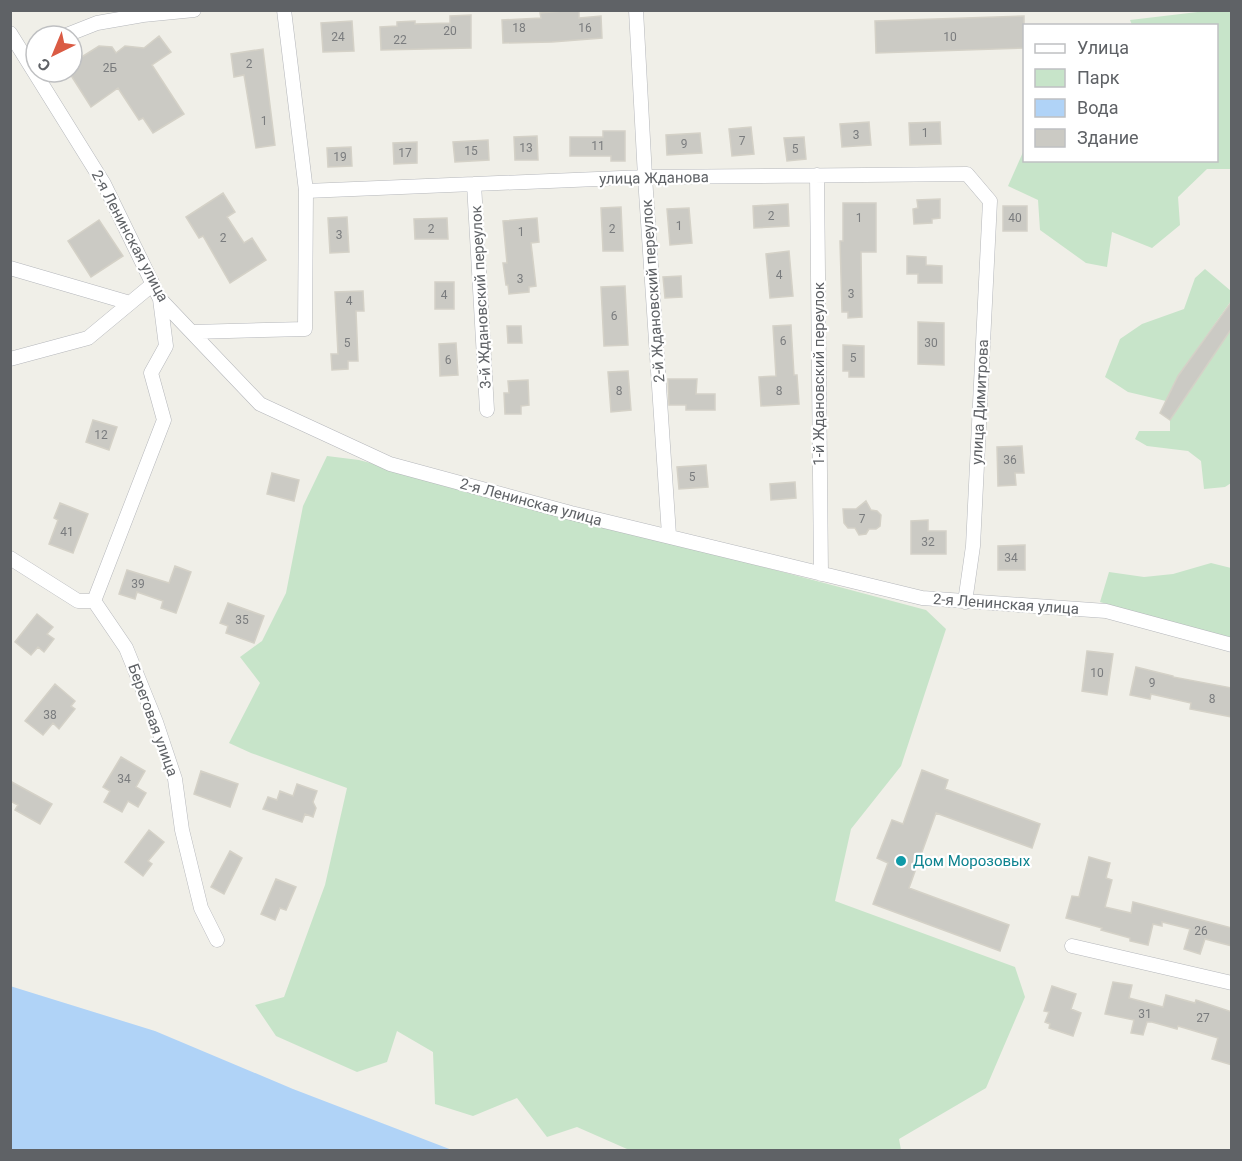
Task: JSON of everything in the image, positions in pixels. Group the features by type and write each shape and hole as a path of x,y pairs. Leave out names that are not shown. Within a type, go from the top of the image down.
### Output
{"street":[{"path":"84,28 97,23 143,15 194,10"},
{"path":"192,332 305,329 306,190 284,10"},
{"name":"2-й Ждановский переулок","path":"636,10 669,536"},
{"name":"2-я Ленинская улица","path":"10,33 24,46"},
{"name":"2-я Ленинская улица","path":"48,84 104,184 160,299 260,404 390,464 571,513 922,598 1106,611 1232,645"},
{"name":"улица Жданова","path":"306,190 645,177 967,174 990,201"},
{"name":"1-й Ждановский переулок","path":"817,175 820,574"},
{"name":"3-й Ждановский переулок","path":"474,184 488,410"},
{"name":"улица Димитрова","path":"965,602 973,546 990,201"},
{"path":"10,268 130,303"},
{"path":"10,359 88,338 153,284"},
{"path":"10,558 78,601 94,601 164,420 151,373 166,346 160,299"},
{"name":"Береговая улица","path":"94,601 126,648 156,722 175,779 182,830 201,908 218,940"},
{"path":"1072,946 1232,983"}],"green space":[{"path":"1206,11 1231,11 1231,169 1207,169 1178,197 1180,225 1152,248 1112,232 1107,267 1086,263 1040,230 1038,200 1008,186 1023,152 1023,162 1218,162 1218,24 1132,24 1130,20"},
{"path":"1205,269 1231,291 1231,301 1178,376 1166,401 1128,392 1105,377 1120,339 1142,324 1184,309 1195,278"},
{"path":"1231,328 1231,483 1225,487 1204,489 1201,461 1188,451 1147,446 1135,439 1139,431 1170,431 1170,420"},
{"path":"327,456 359,460 926,610 946,629 901,766 851,829 835,901 1015,967 1025,997 986,1088 899,1139 901,1150 627,1150 577,1127 547,1137 517,1098 473,1116 435,1104 433,1052 397,1031 387,1062 357,1072 276,1036 255,1005 284,997 325,885 347,788 229,743 260,683 240,657 262,641 286,593 303,506"},
{"path":"1211,563 1231,568 1231,640 1100,602 1109,572 1144,577 1173,574"}],"water":[{"path":"10,986 155,1031 293,1089 452,1150 11,1150"}],"building":[{"path":"579,10 579,18 601,16 602,38 503,43 502,20 541,18 540,13"},
{"path":"471,15 471,48 381,50 380,27 397,26 397,22 450,23 450,16"},
{"path":"1024,16 1023,48 876,53 875,21"},
{"path":"352,21 354,51 323,52 321,23"},
{"path":"159,36 171,52 152,65 184,114 153,133 143,118 139,120 118,88 91,107 76,84 84,84 84,55 99,46 112,47 116,53 125,46 144,48"},
{"path":"263,49 275,145 256,148 244,75 234,77 231,54"},
{"path":"869,122 871,145 842,147 840,124"},
{"path":"940,122 941,144 910,145 909,123"},
{"path":"751,127 754,154 732,156 729,129"},
{"path":"603,131 625,131 625,161 611,161 611,156 570,156 570,137 603,137"},
{"path":"700,133 702,153 667,155 666,135"},
{"path":"537,136 538,160 515,160 514,137"},
{"path":"804,137 806,159 787,161 784,138"},
{"path":"488,140 489,160 455,162 453,142"},
{"path":"417,142 417,163 394,164 393,143"},
{"path":"351,147 352,166 328,167 327,148"},
{"path":"223,193 235,212 227,217 244,243 252,238 266,260 230,283 203,236 199,238 186,217"},
{"path":"940,199 940,218 932,219 932,223 914,224 913,209 918,208 917,200"},
{"path":"843,203 876,203 876,252 861,252 862,317 848,318 848,312 842,312 840,241 843,241"},
{"path":"788,204 789,226 754,228 753,206"},
{"path":"1003,206 1027,206 1027,231 1003,231"},
{"path":"621,207 623,251 603,251 601,208"},
{"path":"689,208 692,243 670,245 667,209"},
{"path":"347,217 349,252 330,253 328,218"},
{"path":"447,218 448,239 415,239 414,219"},
{"path":"537,218 539,242 531,243 536,286 529,287 529,292 509,294 503,263 507,263 503,221"},
{"path":"99,220 123,256 91,277 68,241"},
{"path":"789,251 793,296 770,298 766,254"},
{"path":"907,256 926,257 926,265 942,266 942,283 918,283 918,274 907,274"},
{"path":"681,276 682,297 665,298 663,277"},
{"path":"435,282 454,282 454,309 435,309"},
{"path":"625,286 628,345 604,346 601,287"},
{"path":"363,291 364,311 356,311 358,361 348,361 348,369 332,370 331,354 338,354 335,292"},
{"path":"1232,301 1232,328 1170,420 1160,413 1178,376"},
{"path":"918,322 944,323 944,365 918,364"},
{"path":"791,325 794,375 797,375 799,404 761,406 759,377 776,376 773,326"},
{"path":"507,326 521,326 522,343 508,343"},
{"path":"456,343 458,375 440,376 439,344"},
{"path":"843,345 864,346 864,377 849,377 849,371 843,371"},
{"path":"628,371 631,410 611,412 608,372"},
{"path":"668,379 697,379 696,394 715,394 715,410 686,410 686,405 669,405"},
{"path":"528,380 529,405 521,406 521,414 505,414 504,393 509,393 508,381"},
{"path":"93,420 117,427 109,450 86,442"},
{"path":"1022,446 1024,473 1015,473 1016,485 998,486 997,447"},
{"path":"706,465 708,487 679,489 677,467"},
{"path":"272,473 299,480 294,501 267,494"},
{"path":"795,482 796,498 771,500 770,484"},
{"path":"866,501 871,510 881,515 880,526 876,529 869,529 866,534 859,535 855,528 848,528 844,523 843,509 856,509"},
{"path":"60,503 88,514 73,553 49,544 58,520 54,518"},
{"path":"928,520 928,531 946,531 946,554 911,554 911,521"},
{"path":"1025,545 1025,570 998,570 998,546"},
{"path":"175,566 191,572 176,613 161,608 163,601 137,592 135,599 119,594 127,570 169,583"},
{"path":"228,603 264,616 254,643 226,633 228,626 220,623"},
{"path":"37,614 53,627 47,634 54,639 44,652 38,647 31,655 15,642"},
{"path":"1087,651 1113,654 1107,695 1082,691"},
{"path":"1136,667 1173,677 1232,688 1232,717 1190,709 1191,703 1151,694 1150,699 1130,695"},
{"path":"55,684 75,701 71,706 75,709 59,729 53,723 43,735 25,721"},
{"path":"121,757 145,771 136,787 146,793 138,807 128,801 122,812 104,802 110,791 103,787"},
{"name":"Дом Морозовых","path":"922,770 948,780 945,789 1040,824 1032,848 936,813 909,888 1009,925 1000,951 873,904 888,863 877,858 892,820 903,824"},
{"path":"201,771 238,784 230,807 194,794"},
{"path":"10,781 52,804 40,824 15,810 18,805 10,801"},
{"path":"297,784 317,791 313,802 316,808 313,817 305,814 302,822 263,809 268,797 277,800 280,791 293,796"},
{"path":"149,830 164,842 148,861 152,864 143,876 125,862"},
{"path":"230,851 242,858 224,894 211,887"},
{"path":"1089,857 1110,863 1106,878 1112,880 1105,907 1131,913 1133,902 1232,928 1232,946 1205,939 1200,954 1184,949 1190,929 1162,922 1162,926 1153,924 1148,945 1130,941 1130,938 1066,918 1072,896 1079,897"},
{"path":"276,879 296,887 286,910 280,908 275,920 261,914"},
{"path":"1113,982 1132,985 1129,998 1163,1007 1166,995 1195,1003 1196,1000 1232,1012 1232,1065 1212,1059 1218,1038 1178,1026 1177,1029 1152,1022 1147,1022 1143,1035 1131,1033 1134,1020 1105,1014"},
{"path":"1052,986 1076,994 1071,1009 1081,1013 1073,1036 1049,1028 1050,1024 1045,1022 1049,1012 1044,1011"}],"place":[{"name":"Дом Морозовых","path":"901,861"}]}
